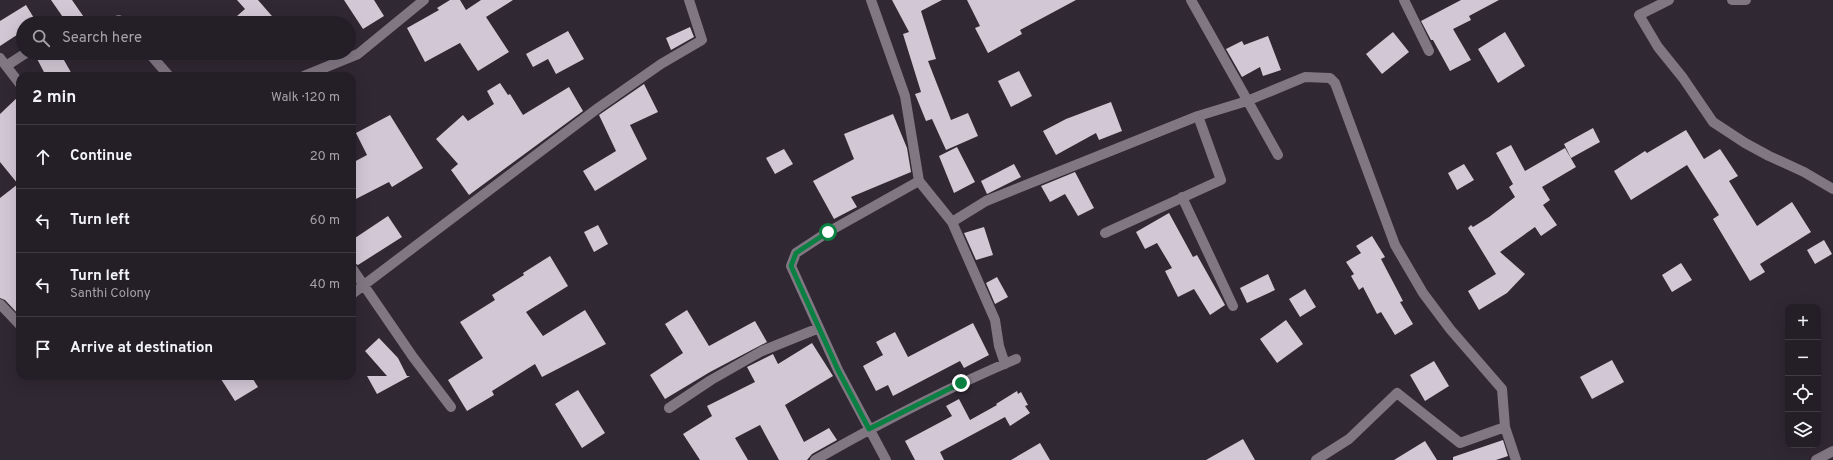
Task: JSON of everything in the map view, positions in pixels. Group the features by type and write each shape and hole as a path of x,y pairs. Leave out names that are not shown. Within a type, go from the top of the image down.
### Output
{"street":[{"path":"356,55 423,0"},
{"path":"356,291 598,108 661,64 702,40 689,0"},
{"path":"870,0 905,96 919,181 952,222 995,320 999,346 1005,364"},
{"path":"1191,0 1278,155"},
{"path":"1404,0 1429,50"},
{"path":"1669,0 1639,15 1658,47 1683,78 1713,122 1751,146 1804,172 1833,189"},
{"path":"1732,0 1746,0"},
{"path":"16,57 3,62 16,79"},
{"path":"155,60 166,72"},
{"path":"314,72 343,60"},
{"path":"952,222 986,201 1198,116 1247,101 1305,78 1330,78 1335,83 1395,245 1423,293 1450,329 1502,389 1505,428 1516,460"},
{"path":"1105,233 1220,180 1198,116"},
{"path":"886,460 838,370 791,266 796,253 828,232 919,181"},
{"path":"1182,198 1233,306"},
{"path":"356,274 413,357 451,407"},
{"path":"0,304 16,321"},
{"path":"669,408 710,380 762,351 819,328"},
{"path":"815,460 869,429 961,383 1016,359"},
{"path":"1316,460 1349,439 1397,393 1460,443 1505,428"},
{"path":"1816,460 1833,451"}],"building":[{"path":"51,0 72,0 83,16 62,16"},
{"path":"237,0 258,0 272,16 237,16 245,9"},
{"path":"344,0 374,0 384,16 363,29 356,16 354,16"},
{"path":"450,0 460,0 466,10 481,0 513,0 486,17 509,52 478,71 460,43 425,62 407,28 439,10 437,8"},
{"path":"892,0 942,0 921,11 936,59 928,61 951,120 968,113 978,136 946,150 932,119 926,121 915,94 921,92 903,34 909,32"},
{"path":"967,0 1076,0 1020,30 1022,34 988,53 975,28 980,26"},
{"path":"1461,0 1499,0 1469,16 1471,20 1453,29 1471,60 1450,71 1421,21"},
{"path":"26,5 33,16 16,16 16,36 0,46 0,21"},
{"path":"690,27 694,37 671,50 666,38"},
{"path":"568,31 584,59 556,74 548,59 533,67 526,54"},
{"path":"1393,32 1409,52 1382,74 1366,54"},
{"path":"1505,32 1525,66 1498,83 1478,49"},
{"path":"1268,36 1281,70 1263,76 1260,67 1242,77 1226,49 1242,41 1244,45"},
{"path":"38,60 64,60 71,72 44,72"},
{"path":"1019,71 1032,96 1011,107 998,81"},
{"path":"500,83 508,95 510,94 523,115 569,87 583,111 469,195 451,170 458,164 436,139 463,115 468,121 494,104 487,91"},
{"path":"644,84 658,112 630,125 647,159 595,191 583,171 616,151 599,115"},
{"path":"16,99 16,182 0,162 0,114"},
{"path":"1111,102 1122,131 1099,140 1096,133 1056,155 1043,131 1066,119"},
{"path":"893,114 907,148 911,172 851,197 857,207 834,219 813,181 854,159 844,134"},
{"path":"390,115 423,168 392,187 389,182 356,199 356,161 367,155 356,133"},
{"path":"1593,128 1600,142 1571,158 1564,144"},
{"path":"1686,130 1704,159 1720,149 1738,176 1729,181 1757,226 1792,202 1811,232 1760,264 1765,272 1750,281 1713,219 1719,215 1687,165 1631,200 1614,171 1645,151 1647,153"},
{"path":"1511,145 1525,171 1565,148 1576,167 1542,187 1550,200 1543,205 1557,225 1541,236 1535,227 1500,252 1525,274 1507,293 1479,310 1468,291 1496,274 1468,228 1471,225 1473,227 1489,217 1515,197 1509,187 1513,184 1496,153"},
{"path":"957,147 975,182 954,193 939,156"},
{"path":"784,149 793,164 775,174 766,158"},
{"path":"1014,164 1021,177 987,194 981,181"},
{"path":"1464,164 1474,180 1457,190 1448,173"},
{"path":"1075,172 1094,208 1078,216 1065,194 1050,202 1041,186"},
{"path":"16,186 16,312 5,300 0,298 0,198"},
{"path":"1169,213 1193,257 1197,255 1225,305 1210,315 1194,289 1178,297 1165,271 1172,268 1157,243 1145,249 1136,232"},
{"path":"388,216 402,237 358,265 356,264 356,237"},
{"path":"598,225 608,244 594,252 584,232"},
{"path":"984,227 993,255 976,260 964,233"},
{"path":"1372,236 1385,257 1381,259 1403,301 1400,302 1413,324 1395,335 1381,312 1377,314 1363,287 1359,290 1351,276 1354,274 1346,262 1361,253 1356,246"},
{"path":"1824,240 1832,254 1815,264 1807,250"},
{"path":"550,256 568,286 526,312 543,336 585,310 606,344 542,377 535,364 492,391 494,395 467,411 448,380 483,358 460,322 495,300 492,295 524,275 523,273"},
{"path":"1681,263 1692,280 1672,292 1662,275"},
{"path":"1268,274 1275,290 1247,303 1240,288"},
{"path":"997,277 1008,297 995,304 986,283"},
{"path":"1305,289 1316,307 1300,317 1289,299"},
{"path":"687,310 709,346 755,321 767,342 710,372 665,399 650,375 683,353 665,324"},
{"path":"1286,320 1303,344 1277,363 1260,339"},
{"path":"973,323 989,355 964,368 960,361 893,396 888,385 876,391 863,366 883,355 876,342 895,332 908,357"},
{"path":"379,338 398,358 407,376 410,376 377,394 367,376 387,376 365,351"},
{"path":"812,343 833,376 785,405 804,442 829,428 837,440 812,454 807,460 779,460 760,425 735,438 748,460 700,460 683,434 712,416 707,406 755,382 747,367 773,354 778,364"},
{"path":"1612,360 1624,382 1592,399 1580,377"},
{"path":"1434,361 1449,386 1425,401 1410,375"},
{"path":"222,380 254,380 258,387 235,401"},
{"path":"578,390 605,433 582,448 555,404"},
{"path":"1017,391 1018,394 1021,392 1028,405 1025,406 1030,413 1010,426 1005,417 940,452 944,460 915,460 905,441 952,416 946,406 959,399 970,420 997,405 996,404"},
{"path":"1243,439 1255,460 1206,460"},
{"path":"1503,440 1508,456 1496,460 1453,460 1453,457"},
{"path":"1425,441 1437,460 1394,460"},
{"path":"1040,443 1050,460 1011,460"}],"route":[{"path":"828,232 796,253 791,266 838,370 869,429 961,383"}]}
